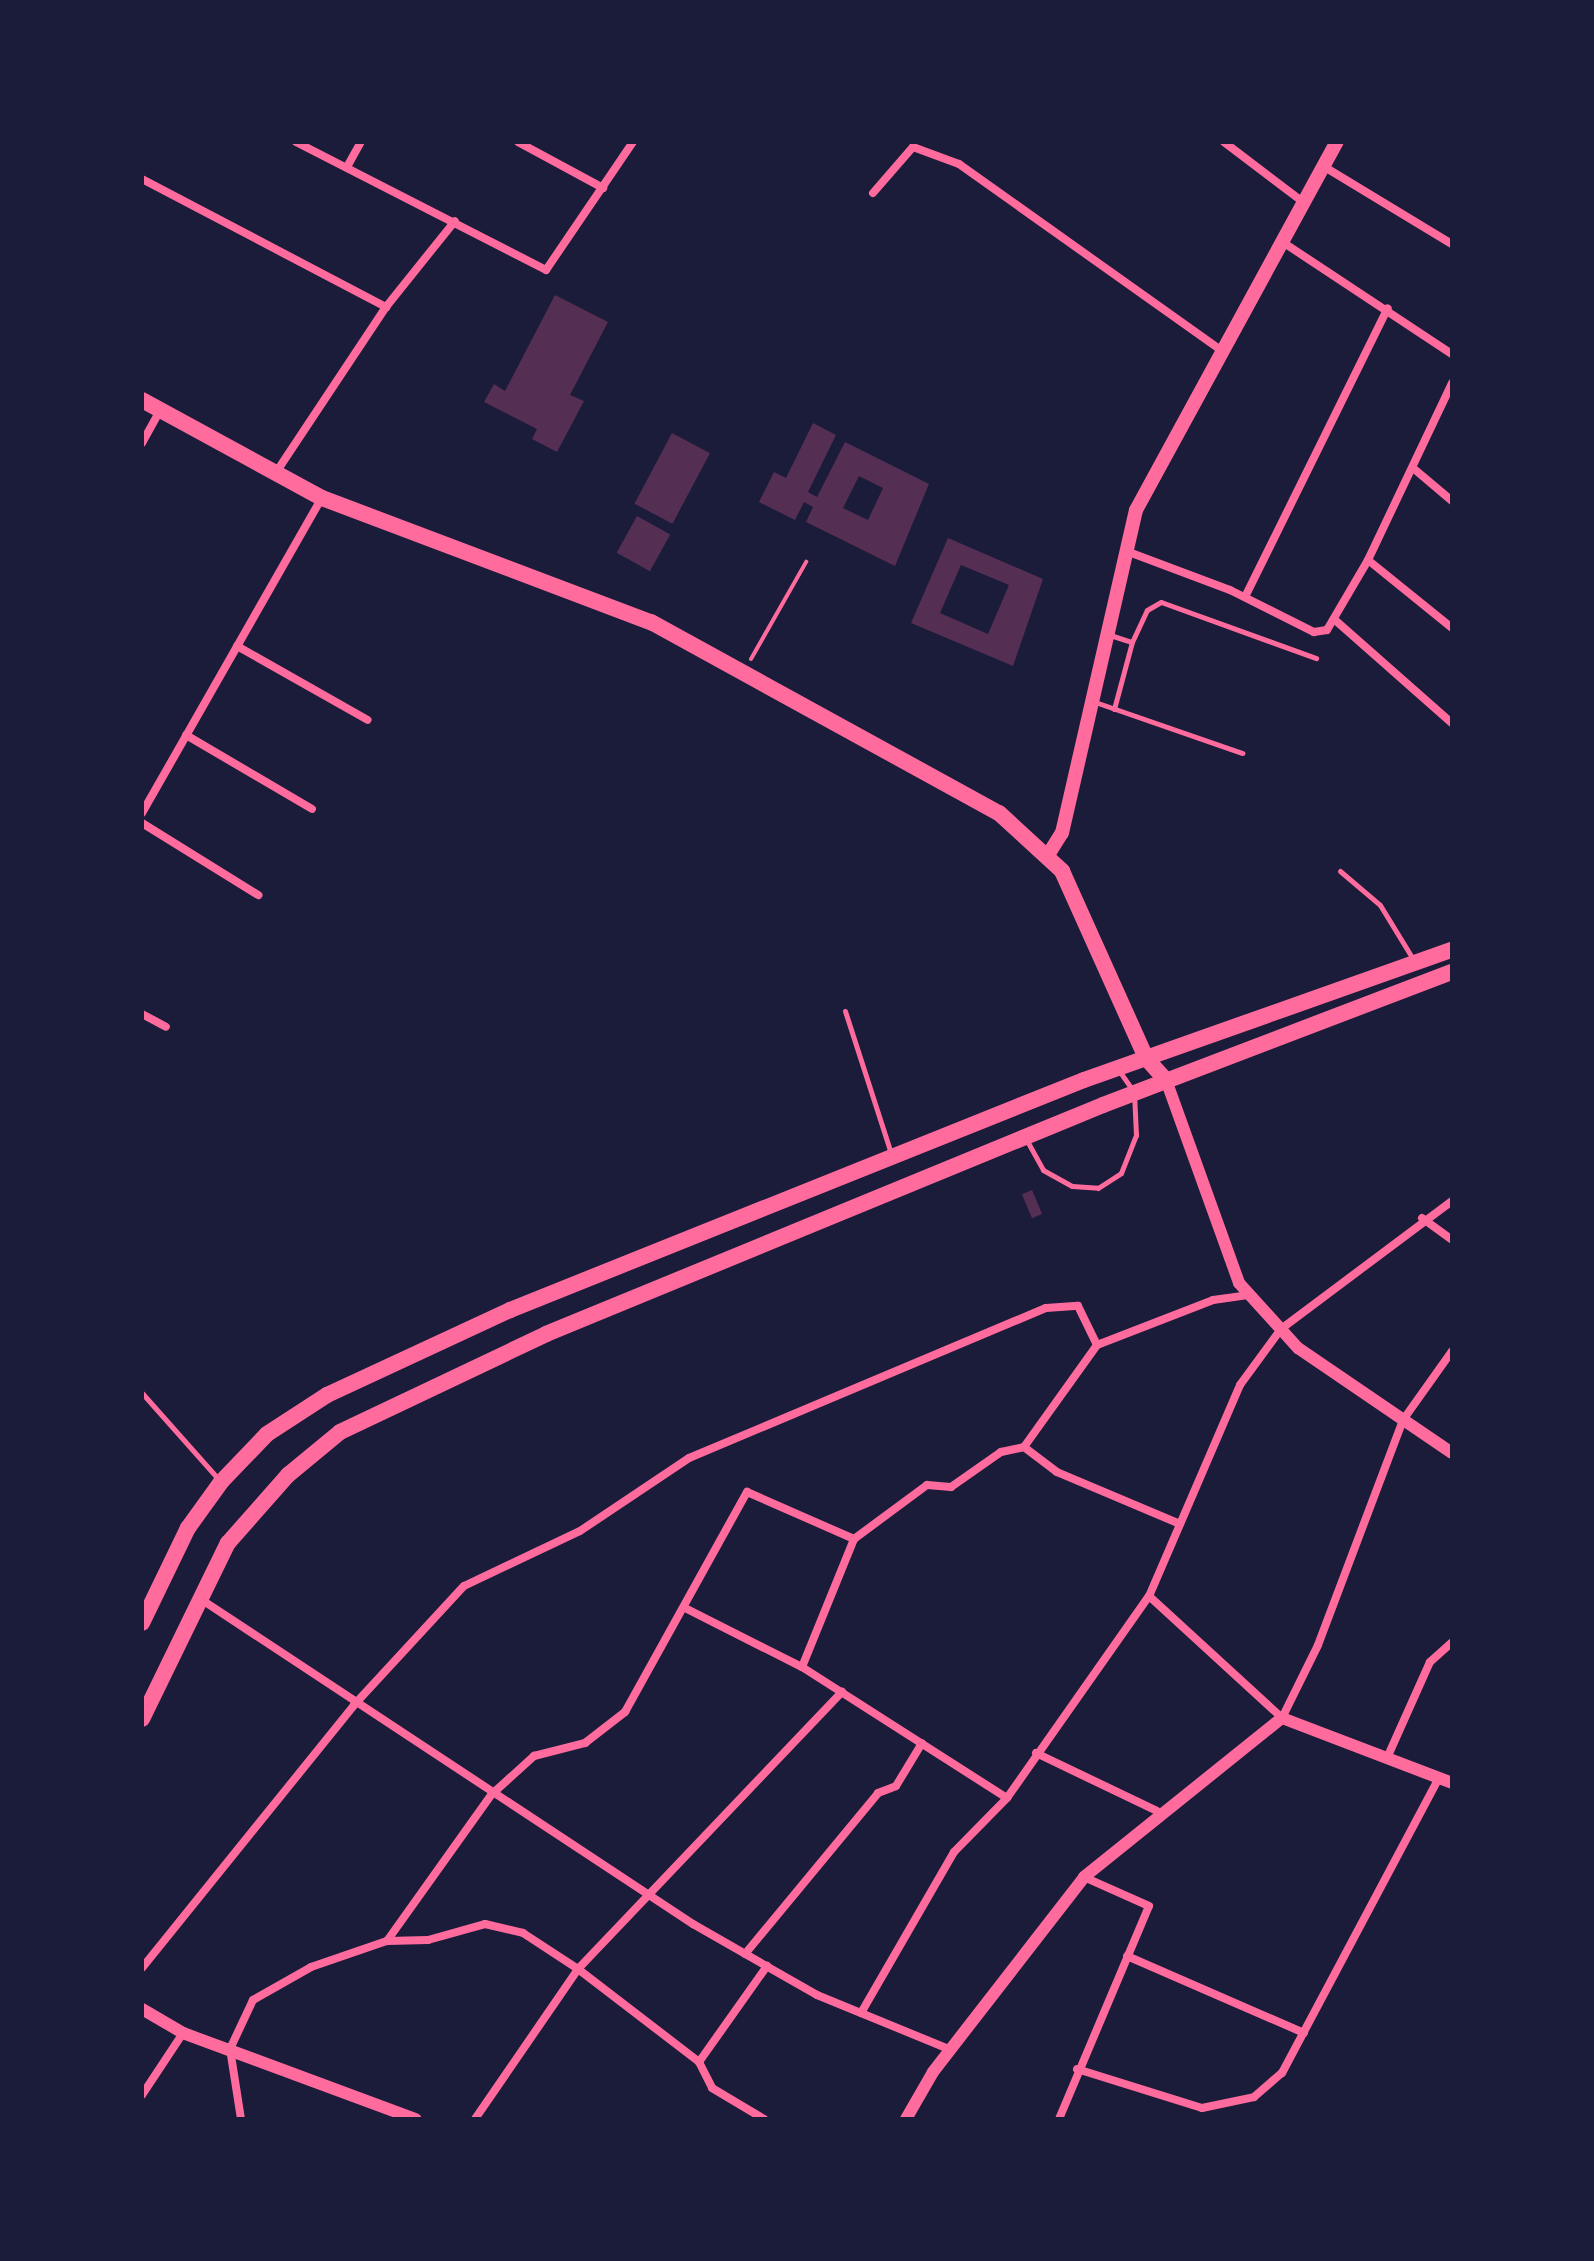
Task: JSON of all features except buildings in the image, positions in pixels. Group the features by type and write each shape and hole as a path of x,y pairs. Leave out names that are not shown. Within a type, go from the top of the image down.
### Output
{"main road":[{"path":"1048,855 1062,833 1089,700 1136,510 1219,349 1337,142"},
{"path":"142,400 322,498 540,575 745,668 976,799 1048,855 1080,901 1146,1058 1166,1080"},
{"path":"142,1623 188,1528 221,1482 267,1434 407,1356 1117,1068 1452,950"},
{"path":"142,1719 198,1598 256,1508 340,1432 546,1334 1134,1092 1452,972"}],"street":[{"path":"296,142 546,270 633,142"},
{"path":"347,167 361,142"},
{"path":"518,142 603,188"},
{"path":"1224,142 1303,202"},
{"path":"873,193 913,147 959,164 1219,349"},
{"path":"1323,166 1452,244"},
{"path":"142,179 386,307"},
{"path":"275,474 386,307 455,221"},
{"path":"1280,240 1388,308 1452,354"},
{"path":"1245,597 1388,308"},
{"path":"1126,551 1245,597 1314,632 1335,620 1368,560 1452,383"},
{"path":"142,443 160,411"},
{"path":"1413,468 1452,501"},
{"path":"142,813 322,498"},
{"path":"1368,560 1452,628"},
{"path":"1335,620 1452,723"},
{"path":"237,646 368,720"},
{"path":"186,735 312,809"},
{"path":"142,823 258,895"},
{"path":"142,1014 166,1027"},
{"path":"1166,1080 1239,1283 1281,1329 1452,1453"},
{"path":"861,2013 954,1852 1007,1798 1149,1596 1240,1385 1281,1329 1422,1218 1452,1201"},
{"path":"1422,1218 1452,1240"},
{"path":"802,1667 854,1539 927,1485 951,1487 1001,1452 1024,1447 1097,1345 1213,1300 1250,1295"},
{"path":"142,1968 354,1705 464,1586 580,1531 689,1458 1046,1308 1078,1306 1097,1345"},
{"path":"906,2119 951,2050 1084,1877 1157,1811 1282,1718 1318,1645 1403,1420 1452,1351"},
{"path":"1024,1447 1057,1472 1180,1524"},
{"path":"387,1941 492,1794 534,1756 585,1743 625,1712 687,1609 747,1492 854,1539"},
{"path":"1149,1596 1282,1718 1452,1783"},
{"path":"198,1598 354,1705 745,1954 861,2013 951,2050"},
{"path":"687,1609 802,1667 1007,1798"},
{"path":"1387,1758 1430,1662 1452,1642"},
{"path":"475,2119 578,1969 842,1692"},
{"path":"745,1954 878,1793 896,1786 922,1743"},
{"path":"1036,1753 1157,1811"},
{"path":"1077,2069 1202,2108 1254,2097 1282,2073 1439,1778"},
{"path":"1059,2119 1077,2069 1149,1906 1084,1877"},
{"path":"241,2119 230,2049 253,2000 311,1967 387,1941 428,1940 485,1924 523,1933 578,1969 699,2062 712,2088 764,2119"},
{"path":"1127,1956 1304,2033"},
{"path":"699,2062 767,1966"},
{"path":"142,2009 183,2033 416,2119"},
{"path":"142,2095 183,2033"}],"lane":[{"path":"1114,709 1132,642 1147,610 1161,602 1316,658"},
{"path":"1105,633 1132,642"},
{"path":"1089,700 1242,753"},
{"path":"1340,871 1380,905 1416,963"},
{"path":"845,1011 892,1157"},
{"path":"1025,1137 1043,1170 1072,1186 1098,1188 1121,1173 1136,1135 1134,1092 1117,1068"},
{"path":"142,1393 221,1482"}],"path":[{"path":"745,668 806,562"}]}
